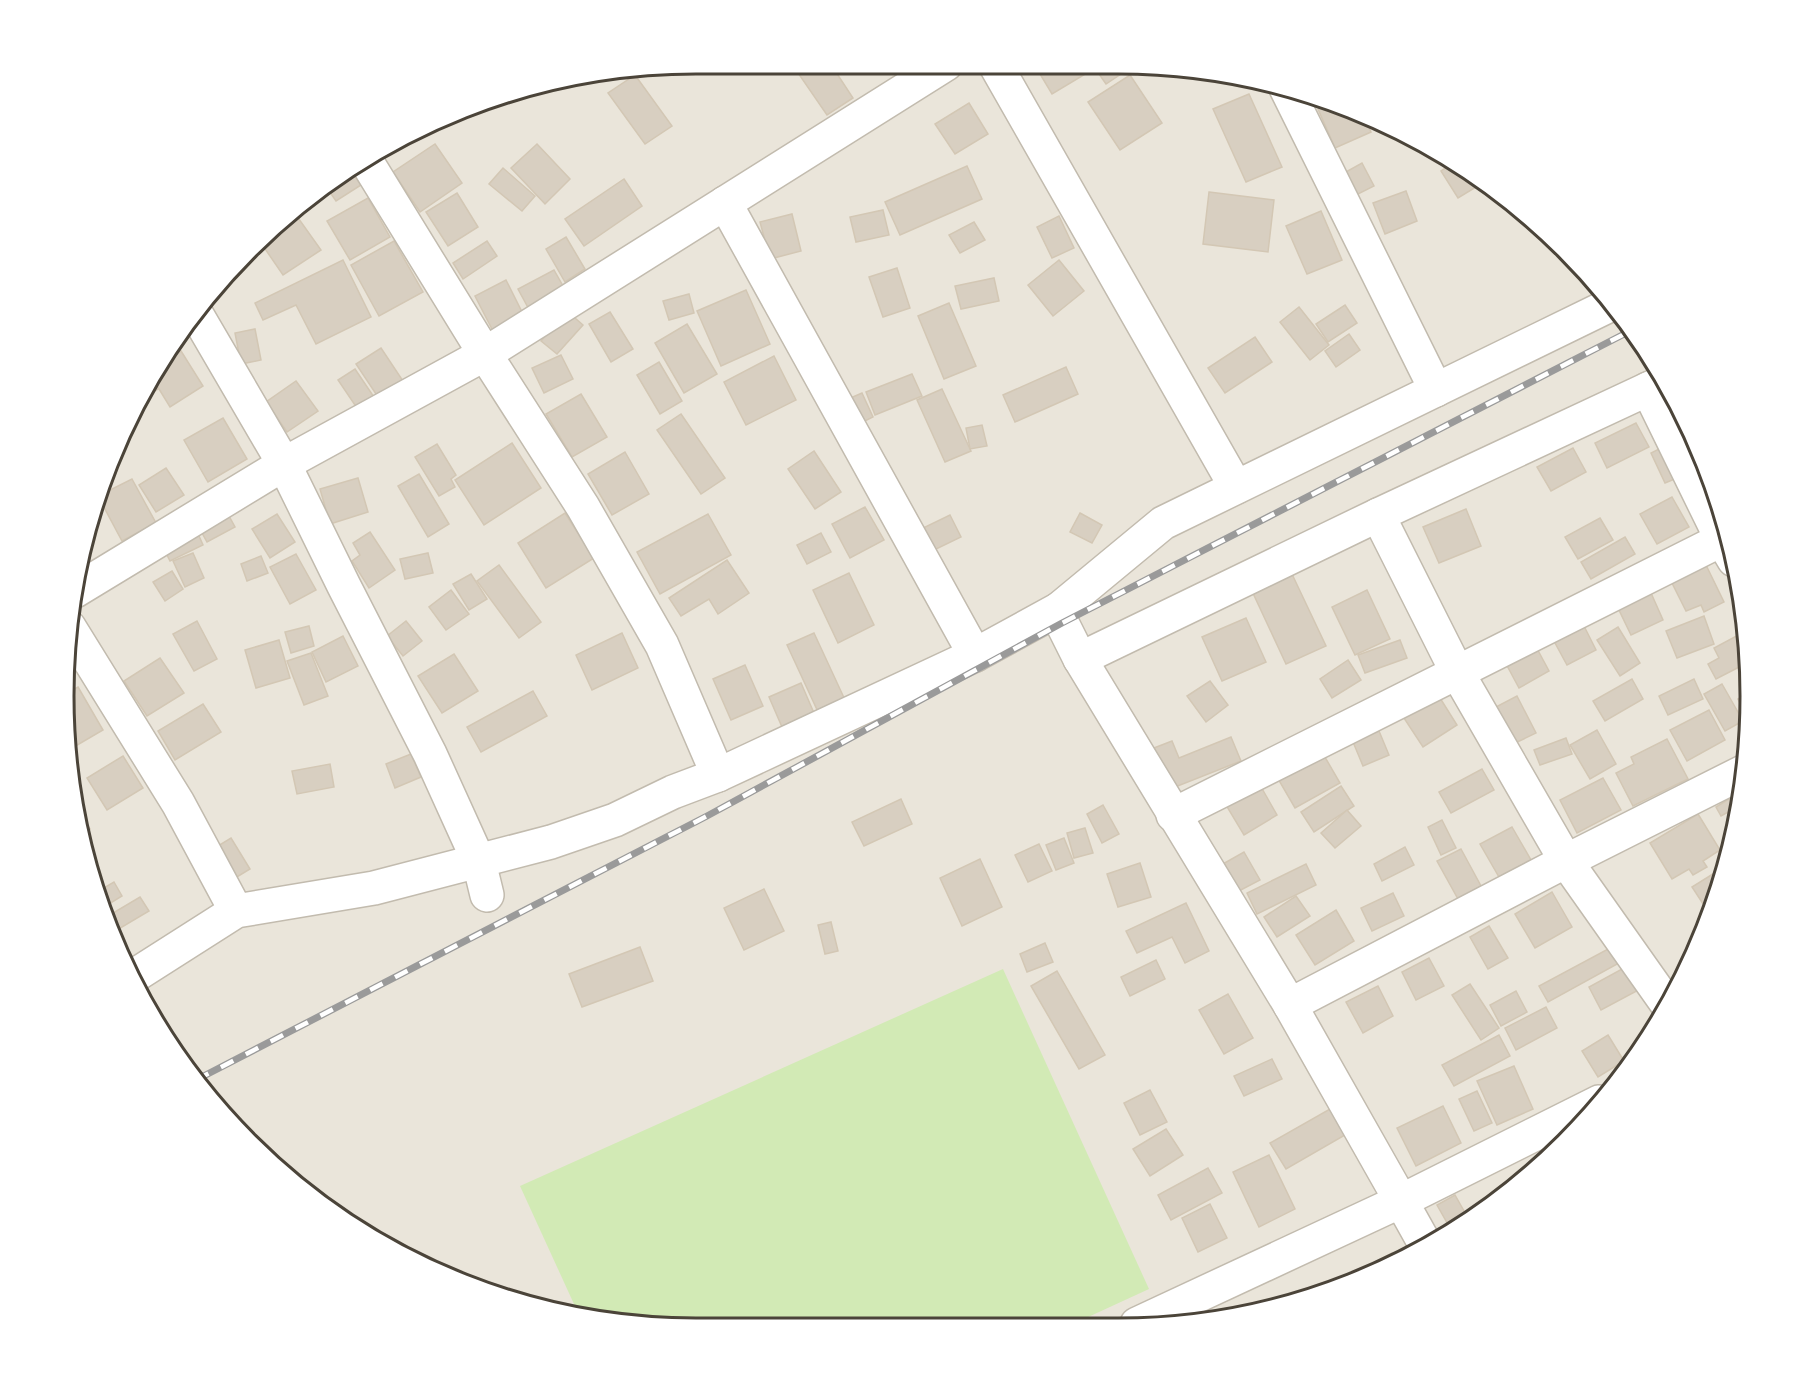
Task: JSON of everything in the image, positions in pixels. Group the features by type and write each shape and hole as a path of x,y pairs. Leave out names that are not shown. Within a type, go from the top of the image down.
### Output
{"street":[{"path":"83,586 284,464 485,354 930,74"},
{"path":"1001,74 1236,487"},
{"path":"1292,99 1436,390"},
{"path":"369,166 583,507 662,645 718,775"},
{"path":"725,203 975,655"},
{"path":"139,973 236,911 374,888 551,842 615,820 673,792 718,775 975,655 1059,609 1162,523 1604,308"},
{"path":"200,320 284,464 430,754 479,862 487,895"},
{"path":"1080,659 1378,515 1656,386 1707,500"},
{"path":"1378,515 1457,672 1566,861 1662,996"},
{"path":"1173,815 1457,672 1722,549"},
{"path":"1059,609 1062,623 1080,659 1290,1005 1422,1238"},
{"path":"77,639 172,794 236,911"},
{"path":"1290,1005 1734,777"},
{"path":"1152,1317 1401,1201 1580,1112"}],"shaded area":[{"path":"655,75 1158,75 1238,85 1278,95 1355,121 1428,157 1463,178 1496,202 1557,256 1611,317 1635,350 1675,421 1692,458 1718,535 1728,575 1738,655 1740,696 1734,777 1728,817 1706,896 1692,934 1656,1007 1635,1042 1585,1106 1557,1136 1496,1190 1463,1214 1428,1235 1355,1271 1278,1297 1238,1307 1158,1317 1117,1318 655,1317 575,1307 535,1297 458,1271 385,1235 350,1214 286,1164 256,1136 202,1075 178,1042 157,1007 121,934 95,857 85,817 79,777 74,696 79,615 85,575 95,535 121,458 157,385 178,350 202,317 256,256 317,202 350,178 421,138 496,107 575,85"}],"green space":[{"path":"1003,969 1149,1289 1086,1318 696,1318 655,1317 575,1307 520,1186"}],"building":[{"path":"799,74 837,74 853,98 827,115"},
{"path":"1040,74 1085,74 1052,94"},
{"path":"1099,74 1121,74 1106,84"},
{"path":"1130,75 1162,123 1120,150 1088,102"},
{"path":"631,77 636,77 672,126 645,144 608,93"},
{"path":"1249,94 1282,167 1246,182 1213,109"},
{"path":"969,103 988,134 955,154 935,124"},
{"path":"1318,109 1355,121 1369,127 1371,132 1335,148"},
{"path":"435,144 462,183 420,212 393,172"},
{"path":"537,144 570,179 545,204 511,168"},
{"path":"1362,163 1374,186 1356,195 1344,173"},
{"path":"967,166 982,199 900,235 885,202"},
{"path":"503,168 535,196 522,211 489,184"},
{"path":"1446,168 1476,187 1458,198 1441,171"},
{"path":"355,175 361,185 336,201 330,192"},
{"path":"624,179 642,206 584,246 565,219"},
{"path":"1406,191 1417,221 1385,234 1373,203"},
{"path":"1209,192 1274,200 1268,252 1203,244"},
{"path":"457,193 478,227 448,246 426,212"},
{"path":"368,198 390,237 350,260 327,221"},
{"path":"883,210 889,235 856,242 850,217"},
{"path":"1321,211 1342,260 1307,274 1286,226"},
{"path":"792,214 801,251 770,259 760,222"},
{"path":"1059,216 1074,248 1052,258 1037,227"},
{"path":"298,218 321,250 283,275 265,248"},
{"path":"974,222 985,240 960,253 949,235"},
{"path":"566,237 585,269 565,282 546,249"},
{"path":"394,241 423,292 379,316 351,265"},
{"path":"487,241 497,256 463,279 453,263"},
{"path":"343,260 371,317 316,344 296,305 263,320 255,303"},
{"path":"1059,260 1084,291 1053,316 1028,285"},
{"path":"897,268 910,308 883,317 869,277"},
{"path":"554,270 567,293 531,313 518,289"},
{"path":"994,278 999,301 961,309 955,286"},
{"path":"506,280 524,316 493,331 475,296"},
{"path":"746,290 770,344 721,366 697,311"},
{"path":"689,294 694,313 669,320 663,301"},
{"path":"949,303 976,366 944,379 918,316"},
{"path":"1345,305 1357,323 1328,342 1316,324"},
{"path":"1299,307 1329,345 1310,360 1280,322"},
{"path":"567,311 583,325 557,354 541,341"},
{"path":"610,312 633,349 611,362 589,324"},
{"path":"687,324 717,374 684,393 655,343"},
{"path":"255,329 261,360 241,364 235,333"},
{"path":"1349,334 1360,350 1336,367 1325,351"},
{"path":"1255,337 1272,362 1225,393 1208,368"},
{"path":"381,348 403,381 378,397 356,364"},
{"path":"181,351 203,386 170,407 157,385 175,355"},
{"path":"561,355 573,379 544,393 532,368"},
{"path":"774,356 796,400 746,425 724,382"},
{"path":"659,362 682,401 660,414 637,375"},
{"path":"1066,367 1078,394 1015,422 1003,395"},
{"path":"355,369 376,400 359,411 338,380"},
{"path":"912,374 922,396 875,415 866,392"},
{"path":"296,381 318,411 287,432 266,402"},
{"path":"942,389 971,451 945,462 917,400"},
{"path":"862,393 873,417 857,425 846,400"},
{"path":"581,394 607,437 572,457 546,414"},
{"path":"681,414 725,478 701,494 657,430"},
{"path":"223,418 247,459 208,482 184,440"},
{"path":"1636,423 1649,447 1607,468 1595,443"},
{"path":"982,425 987,446 970,449 966,428"},
{"path":"512,443 541,488 484,525 455,480"},
{"path":"437,444 456,475 451,479 455,487 439,496 415,457"},
{"path":"1663,447 1677,478 1665,483 1651,453"},
{"path":"1573,448 1586,472 1551,491 1537,467"},
{"path":"814,451 841,492 815,509 788,469"},
{"path":"625,452 649,494 612,515 588,474"},
{"path":"166,468 184,495 156,512 139,485"},
{"path":"419,474 449,524 428,537 398,486"},
{"path":"358,478 368,512 330,524 320,489"},
{"path":"132,479 156,523 122,541 104,507 109,490"},
{"path":"1672,497 1689,527 1657,544 1640,514"},
{"path":"224,507 235,527 207,542 196,522"},
{"path":"865,507 884,540 850,558 832,524"},
{"path":"1466,509 1481,546 1439,563 1423,527"},
{"path":"565,513 594,558 546,588 518,543"},
{"path":"1080,513 1102,525 1092,543 1070,532"},
{"path":"277,514 295,542 270,558 252,529"},
{"path":"708,514 731,555 660,594 637,552"},
{"path":"950,515 961,537 932,551 921,529"},
{"path":"1600,518 1613,540 1578,559 1565,537"},
{"path":"195,527 203,545 170,561 161,543"},
{"path":"370,532 395,570 369,588 352,561 360,555 353,543"},
{"path":"821,533 831,552 807,564 797,545"},
{"path":"1625,537 1635,554 1591,579 1581,562"},
{"path":"193,553 204,578 185,587 173,561"},
{"path":"428,553 433,573 405,579 400,559"},
{"path":"296,554 316,590 290,604 270,567"},
{"path":"261,556 268,573 247,581 241,564"},
{"path":"727,560 749,593 718,614 709,599 681,616 669,598"},
{"path":"1705,563 1724,602 1704,612 1701,605 1686,611 1670,579"},
{"path":"499,565 541,622 519,638 477,581"},
{"path":"172,571 183,589 165,601 153,582"},
{"path":"1291,572 1326,646 1286,664 1252,591"},
{"path":"849,573 874,625 838,643 813,590"},
{"path":"471,574 487,599 469,610 453,584"},
{"path":"451,590 469,614 446,630 429,607"},
{"path":"1367,590 1390,639 1355,655 1332,607"},
{"path":"1651,593 1663,620 1631,635 1618,608"},
{"path":"1704,616 1714,644 1677,658 1666,631"},
{"path":"1246,618 1266,662 1222,681 1202,637"},
{"path":"197,621 217,659 194,671 173,634"},
{"path":"406,621 422,641 403,656 387,636"},
{"path":"309,626 314,646 291,653 285,632"},
{"path":"1584,626 1596,650 1567,665 1554,641"},
{"path":"1618,627 1640,663 1620,676 1597,640"},
{"path":"622,633 638,668 592,690 576,655"},
{"path":"814,633 846,702 819,714 787,645"},
{"path":"343,636 358,666 326,682 312,652"},
{"path":"1736,636 1739,667 1716,679 1708,664 1719,658 1714,648"},
{"path":"279,640 290,678 256,688 245,650"},
{"path":"1400,640 1407,658 1365,673 1358,655"},
{"path":"1534,643 1549,671 1519,688 1504,660"},
{"path":"311,653 328,696 304,705 287,661"},
{"path":"454,654 478,691 442,713 418,676"},
{"path":"160,658 184,693 147,716 124,681"},
{"path":"1348,660 1361,680 1332,698 1320,679"},
{"path":"745,665 763,706 731,720 713,679"},
{"path":"1632,679 1643,699 1605,721 1593,701"},
{"path":"1694,679 1703,699 1668,715 1659,696"},
{"path":"1210,681 1228,705 1206,722 1187,696"},
{"path":"801,683 814,713 782,727 769,697"},
{"path":"1722,684 1739,714 1739,723 1725,731 1704,694"},
{"path":"78,687 103,730 76,746 75,737 74,689"},
{"path":"1435,690 1457,725 1423,747 1400,712"},
{"path":"533,691 547,716 481,752 467,727"},
{"path":"1517,696 1536,733 1511,745 1492,709"},
{"path":"203,704 221,732 175,760 158,731"},
{"path":"1709,710 1725,740 1687,761 1670,730"},
{"path":"1597,730 1616,764 1590,779 1570,745"},
{"path":"1379,731 1389,755 1363,766 1353,742"},
{"path":"1231,737 1241,761 1170,789 1154,748 1172,741 1179,758"},
{"path":"1566,738 1572,754 1540,765 1534,750"},
{"path":"1667,739 1688,779 1633,806 1616,773 1634,764 1631,757"},
{"path":"1322,752 1340,783 1295,808 1277,777"},
{"path":"411,754 421,777 395,788 386,764"},
{"path":"123,756 143,788 107,810 87,778"},
{"path":"330,764 334,787 297,794 292,771"},
{"path":"1482,769 1494,790 1451,813 1439,792"},
{"path":"1603,778 1621,810 1577,833 1560,800"},
{"path":"1260,785 1277,815 1244,835 1226,805"},
{"path":"1341,786 1354,806 1314,832 1301,812"},
{"path":"1731,798 1729,812 1721,816 1716,807"},
{"path":"901,799 912,824 864,846 852,822"},
{"path":"1103,805 1119,834 1102,843 1087,814"},
{"path":"1347,810 1361,826 1335,848 1321,833"},
{"path":"1698,814 1720,850 1703,861 1707,867 1693,875 1689,869 1672,879 1650,843"},
{"path":"1442,820 1456,848 1441,855 1428,827"},
{"path":"1512,827 1531,860 1499,877 1480,844"},
{"path":"1085,828 1093,853 1074,858 1067,833"},
{"path":"231,838 250,869 232,880 213,849"},
{"path":"1064,838 1074,863 1056,870 1046,845"},
{"path":"1039,844 1052,871 1028,882 1015,855"},
{"path":"1405,847 1414,865 1382,881 1374,864"},
{"path":"1461,849 1481,886 1458,899 1437,861"},
{"path":"1244,852 1260,880 1237,892 1221,865"},
{"path":"980,859 1002,907 962,926 940,878"},
{"path":"1140,863 1151,897 1118,907 1107,874"},
{"path":"1306,864 1316,885 1257,914 1247,893"},
{"path":"1713,874 1703,904 1692,887"},
{"path":"114,882 122,896 110,904 104,888"},
{"path":"764,889 784,931 744,950 724,908"},
{"path":"1552,892 1572,927 1535,948 1515,914"},
{"path":"1393,893 1404,916 1372,931 1361,908"},
{"path":"1296,896 1310,916 1277,937 1264,917"},
{"path":"140,897 149,911 119,929 113,913"},
{"path":"1186,903 1209,951 1185,963 1172,937 1137,953 1126,931"},
{"path":"1336,910 1354,941 1315,965 1296,935"},
{"path":"831,922 838,951 825,954 818,925"},
{"path":"1489,926 1508,958 1488,969 1470,937"},
{"path":"1045,943 1053,962 1027,972 1020,954"},
{"path":"640,947 653,981 582,1007 569,974"},
{"path":"1610,948 1619,963 1548,1002 1539,986"},
{"path":"1429,958 1444,986 1416,1000 1402,972"},
{"path":"1156,960 1165,979 1130,996 1121,977"},
{"path":"1633,963 1646,986 1601,1010 1589,987"},
{"path":"1057,971 1105,1055 1079,1069 1031,986"},
{"path":"1470,984 1499,1028 1481,1040 1452,995"},
{"path":"1378,986 1393,1016 1363,1033 1346,1002"},
{"path":"1516,991 1527,1012 1501,1026 1490,1005"},
{"path":"1228,994 1253,1038 1224,1054 1199,1010"},
{"path":"1546,1007 1557,1028 1516,1050 1505,1028"},
{"path":"1499,1035 1510,1056 1454,1086 1442,1065"},
{"path":"1608,1035 1623,1059 1619,1064 1598,1077 1582,1051"},
{"path":"1272,1059 1282,1079 1244,1096 1234,1076"},
{"path":"1514,1066 1533,1109 1497,1125 1477,1081"},
{"path":"1150,1090 1167,1122 1140,1135 1124,1103"},
{"path":"1477,1091 1492,1123 1474,1131 1459,1099"},
{"path":"1443,1106 1461,1143 1416,1166 1397,1128"},
{"path":"1330,1109 1345,1135 1286,1169 1270,1143"},
{"path":"1564,1128 1553,1140 1551,1135"},
{"path":"1166,1129 1183,1155 1150,1176 1133,1149"},
{"path":"1269,1155 1295,1209 1259,1227 1233,1172"},
{"path":"1208,1168 1222,1193 1171,1220 1158,1195"},
{"path":"1455,1195 1465,1213 1447,1223 1437,1205"},
{"path":"1210,1204 1227,1238 1198,1252 1182,1218"}],"railway":[{"path":"203,1076 707,816 1062,623 1624,334"}]}
